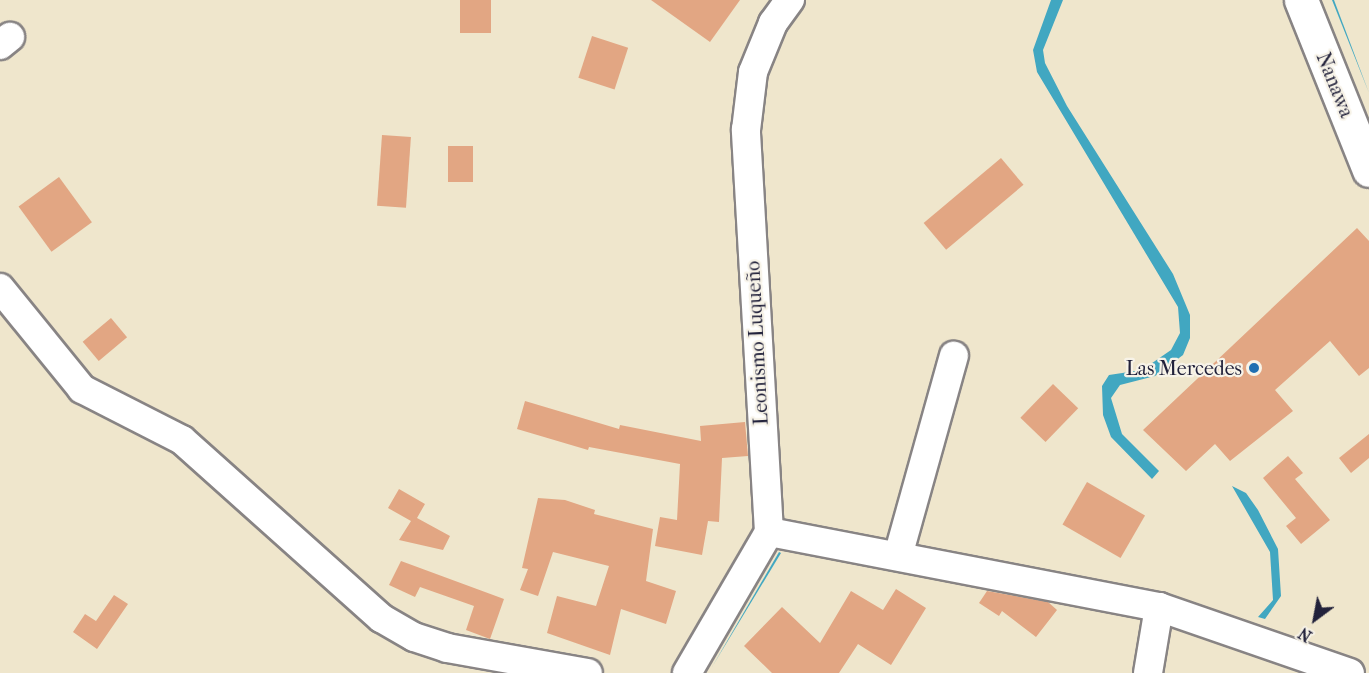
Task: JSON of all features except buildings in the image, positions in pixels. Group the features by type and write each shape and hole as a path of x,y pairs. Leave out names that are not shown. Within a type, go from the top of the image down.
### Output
{"main road":[{"name":"Nanawa","path":"1301,0 1369,170"},
{"name":"Nanawa","path":"1318,0 1369,127"}],"street":[{"name":"Leonismo Luqueño","path":"769,532 746,130 753,72 773,23 790,0"},
{"path":"0,288 82,389 189,446 381,618 414,637 447,648 588,673"},
{"path":"898,555 954,356"},
{"path":"687,673 769,532 1159,607 1350,673"},
{"path":"1148,673 1159,607"}],"water":[{"path":"1051,0 1063,0 1043,50 1045,63 1067,106 1173,274 1190,315 1190,338 1183,355 1155,376 1120,385 1111,398 1122,434 1159,471 1152,479 1111,437 1103,415 1102,386 1109,375 1142,370 1171,350 1180,333 1178,307 1037,72 1033,50"},
{"path":"1332,0 1334,0 1369,93"},
{"path":"1232,486 1246,493 1258,510 1278,549 1281,596 1265,619 1258,617 1273,600 1270,552"},
{"path":"779,552 781,553 712,667"}],"place":[{"name":"Las Mercedes","path":"1254,368"}]}
